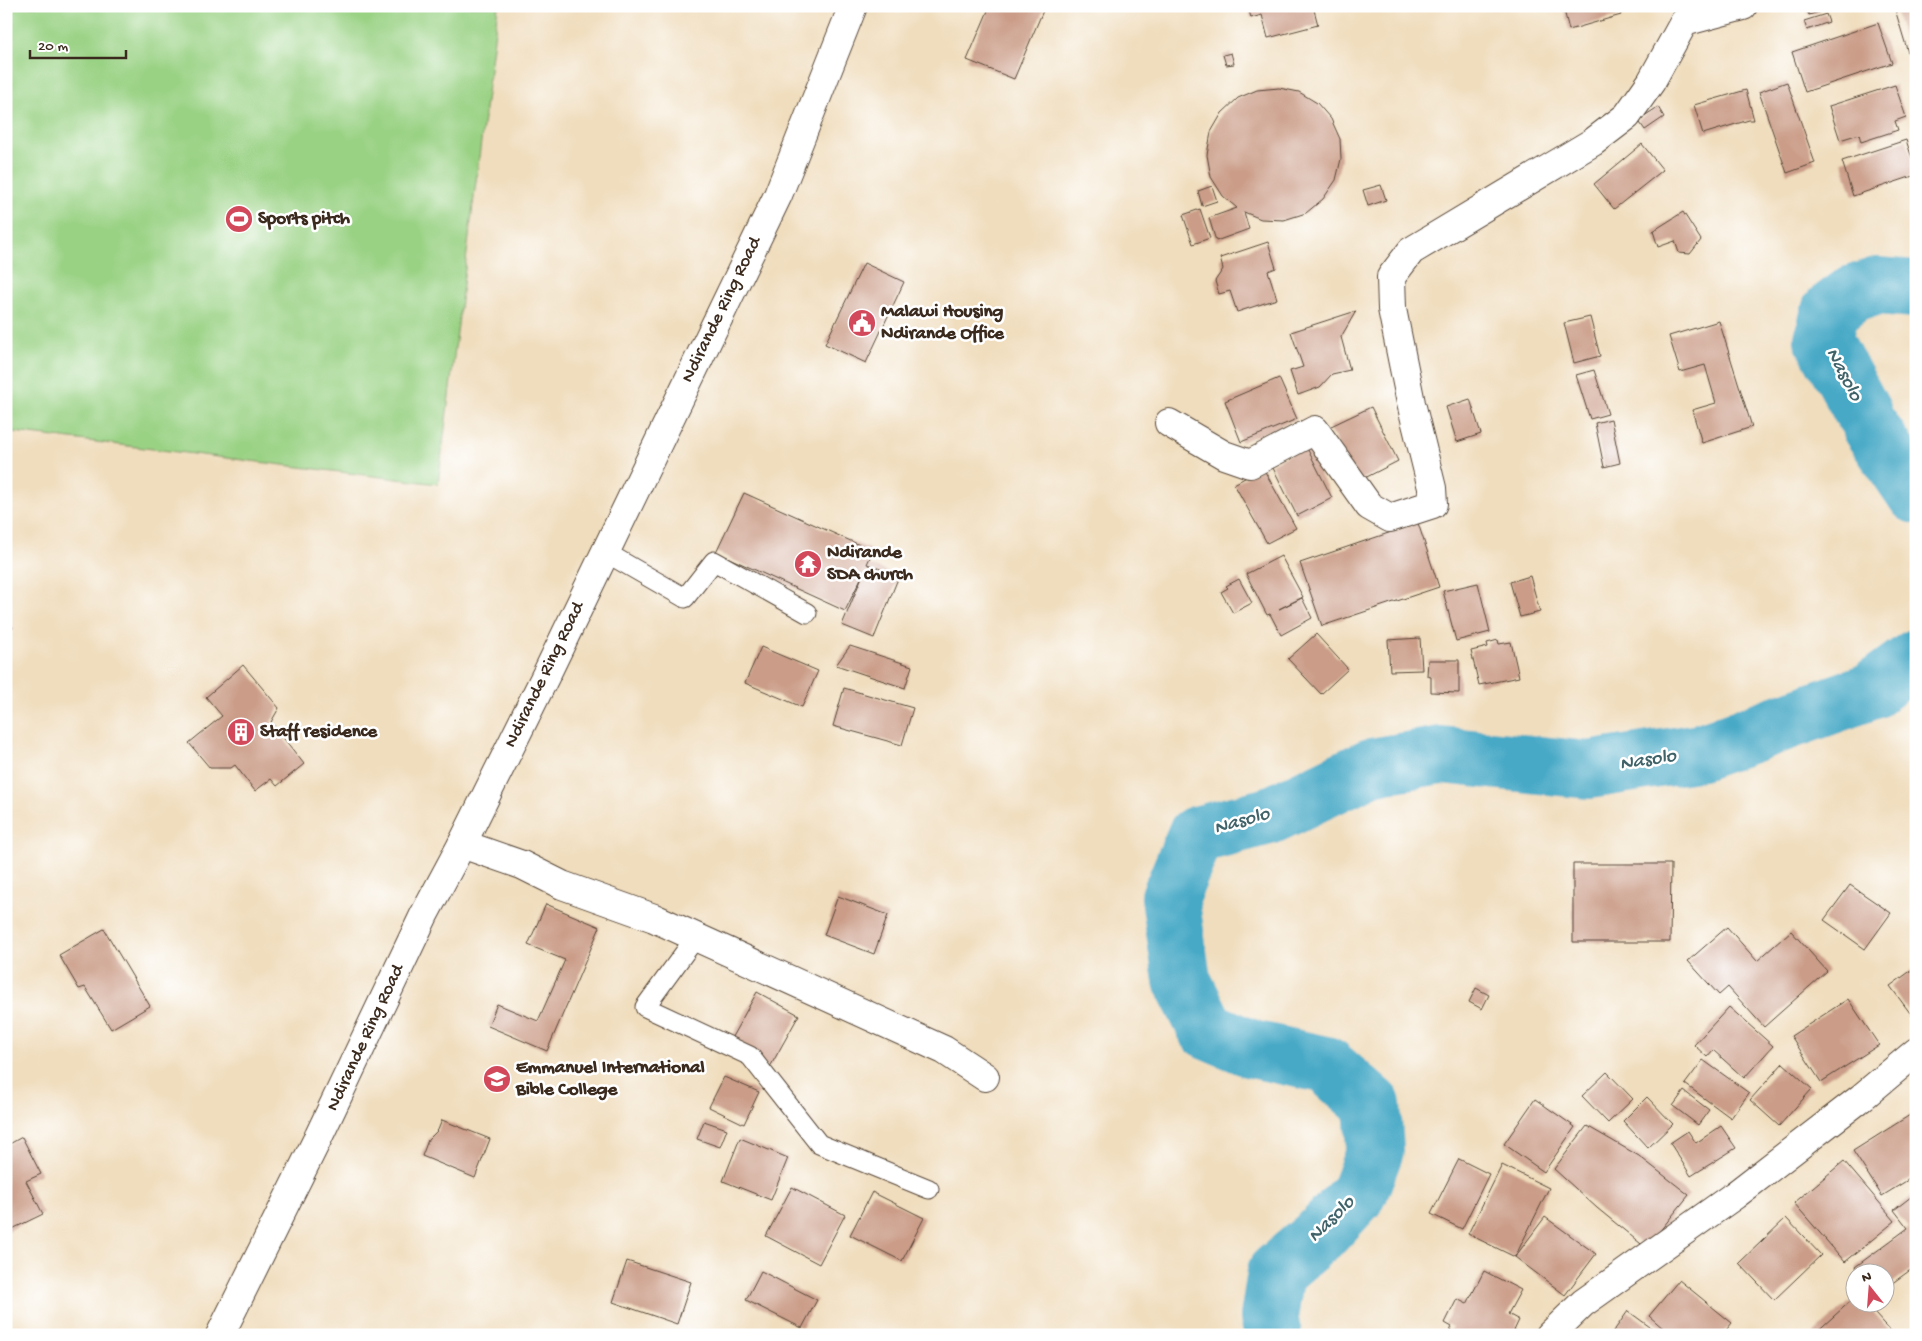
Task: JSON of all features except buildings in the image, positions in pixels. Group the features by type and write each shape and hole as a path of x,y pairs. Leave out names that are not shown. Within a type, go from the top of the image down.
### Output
{"street":[{"name":"Ndirande Ring Road","path":"220,1335 316,1142 424,915 462,844 605,552 778,195 854,6"},
{"path":"1169,423 1224,455 1250,464 1315,430 1369,506 1390,518 1433,504 1432,488 1411,404 1392,309 1391,277 1411,251 1593,142 1628,116 1651,82 1681,14 1743,6"},
{"path":"462,844 522,865 562,885 654,918 944,1050 985,1077"},
{"path":"1550,1335 1583,1303 1734,1195 1861,1098 1916,1052"}],"lane":[{"path":"605,552 685,598 714,561 807,613"},
{"path":"696,937 645,1007 750,1056 819,1144 929,1189"}],"green space":[{"name":"Sports pitch","path":"6,6 498,6 438,484 6,431"}],"waterway":[{"name":"Nasolo","path":"1863,413 1823,339 1830,311 1853,294 1877,286 1916,289"},
{"name":"Nasolo","path":"1870,427 1916,495"},
{"name":"Nasolo","path":"1273,1335 1269,1317 1276,1272 1324,1231 1359,1193 1375,1150 1372,1105 1326,1065 1252,1049 1207,1030 1182,980 1170,897 1196,835 1269,816 1371,767 1441,755 1589,770 1701,752 1871,691 1916,658"}],"place":[{"name":"Sports pitch","path":"239,219"},
{"name":"Malawi Housing Ndirande Office","path":"862,323"},
{"name":"Ndirande SDA church","path":"808,564"},
{"name":"Staff residence","path":"241,732"},
{"name":"Emmanuel International Bible College","path":"497,1079"}]}
